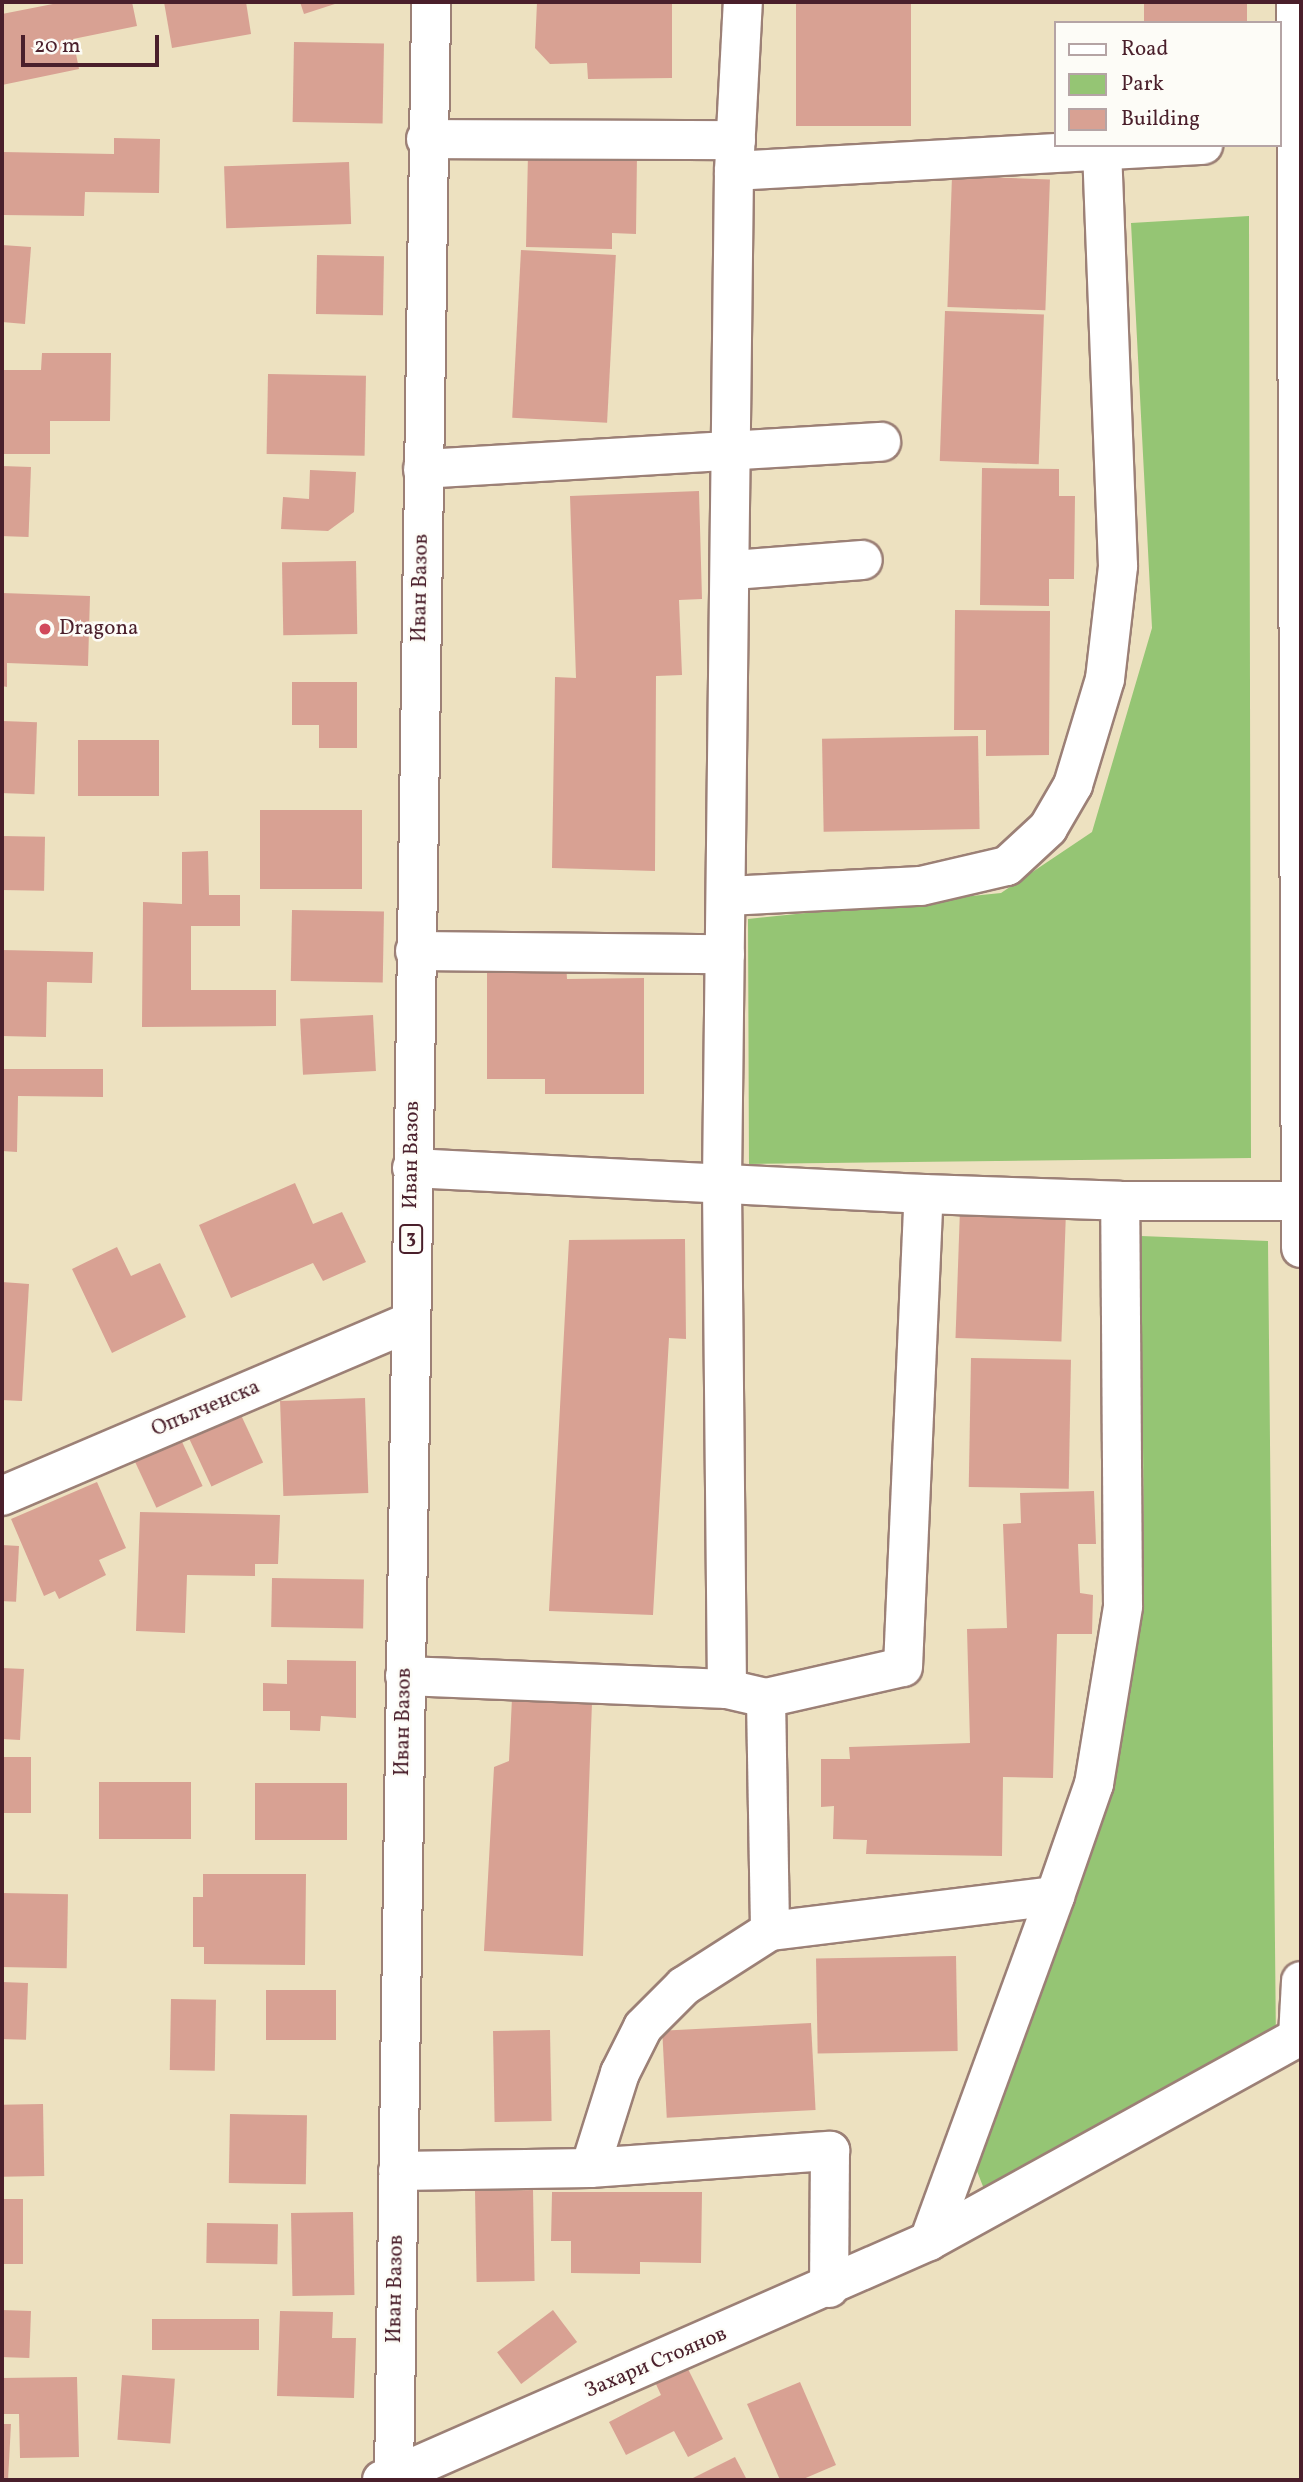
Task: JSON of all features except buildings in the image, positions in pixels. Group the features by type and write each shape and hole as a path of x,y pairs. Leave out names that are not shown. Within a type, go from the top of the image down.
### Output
{"street":[{"name":"Иван Вазов","path":"388,2478 398,2171 430,2"},
{"path":"727,1689 722,1182 733,570 735,156 743,2"},
{"path":"1296,2 1290,140 1301,1248"},
{"path":"426,139 735,156 1102,151 1169,147"},
{"path":"728,896 921,887 1007,866 1048,828 1073,785 1105,679 1118,566 1102,151"},
{"path":"422,469 734,453 881,442"},
{"path":"733,570 863,561"},
{"path":"415,951 725,954"},
{"path":"412,1168 1120,1202 1299,1201"},
{"path":"405,1676 727,1689 766,1698 903,1667 923,1194"},
{"path":"929,2241 1094,1784 1123,1606 1120,1202"},
{"name":"Опълченска","path":"2,1496 410,1322"},
{"path":"766,1698 770,1931"},
{"path":"590,2168 620,2073 643,2027 684,1986 770,1931 1055,1896"},
{"path":"1300,2037 1301,1981"},
{"name":"Захари Стоянов","path":"388,2478 459,2465 929,2241 1300,2037"},
{"path":"398,2171 590,2168 830,2151 830,2288"}],"green space":[{"path":"1249,216 1251,1158 749,1164 748,919 1001,893 1092,832 1152,628 1131,223"},
{"path":"1141,1236 1268,1241 1276,2045 1000,2189 984,2189 975,2166 1054,1956 1144,1550"}],"place":[{"name":"Dragona","path":"45,629"}]}
